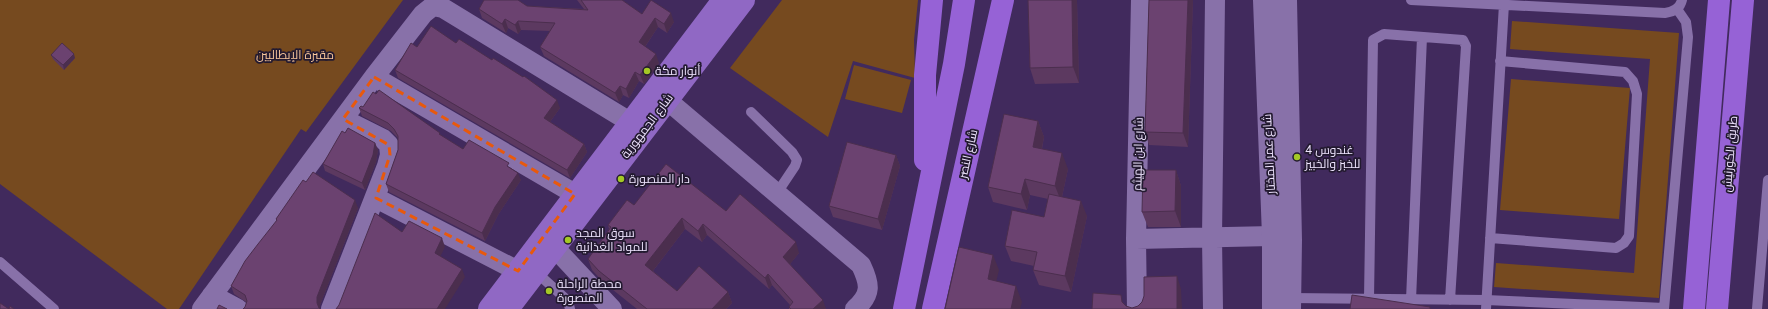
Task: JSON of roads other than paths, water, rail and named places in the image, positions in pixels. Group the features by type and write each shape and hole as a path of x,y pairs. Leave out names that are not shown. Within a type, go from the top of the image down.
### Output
{"highway":[{"path":"926,206 925,75 932,0"},
{"path":"904,309 954,64 964,0"},
{"name":"شارع النصر","path":"933,309 1003,0"},
{"name":"طريق الكورنيش","path":"1694,309 1719,0"},
{"name":"طريق الكورنيش","path":"1717,309 1743,0"}],"main road":[{"name":"شارع الجمهورية","path":"508,309 527,272 575,194 723,0"},
{"name":"شارع الجمهورية","path":"489,309 554,247 744,0"},
{"name":"شارع عمر المختار","path":"1264,0 1273,236 1284,305"},
{"name":"شارع عمر المختار","path":"1284,305 1291,232 1286,0"}],"street":[{"name":"شارع ابن الهيثم","path":"1137,309 1136,239 1141,0"},
{"path":"1213,309 1212,237 1215,0"},
{"path":"238,309 207,302 374,77 423,14 433,6 443,8 630,122"},
{"path":"374,77 575,194"},
{"path":"667,100 861,265 867,278 868,290 864,300 855,309"},
{"path":"331,309 376,198 390,155 389,144 383,139 343,119"},
{"path":"376,198 527,272"},
{"path":"1136,239 1273,236"},
{"path":"554,247 612,309"}],"lane":[{"path":"1284,305 1369,299 1450,300 1486,305 1664,309 1688,37 1686,22 1680,4 1671,12 1665,13 1412,0"},
{"path":"1486,305 1504,4"},
{"path":"1369,299 1372,40 1384,34 1463,40 1466,46 1450,300"},
{"path":"1411,300 1422,37"},
{"path":"1490,238 1616,248 1624,243 1628,236 1629,228 1637,94 1633,81 1625,72 1500,61"},
{"path":"751,112 792,152 797,160 795,166 777,193"},
{"path":"1757,309 1768,180"},
{"path":"0,262 54,309"},
{"path":"527,272 568,301 570,309"}],"place":[{"name":"أنوار مكة","path":"647,71"},
{"name":"غندوس 4 للخبز والخبيز","path":"1297,157"},
{"name":"دار المنصورة","path":"621,179"},
{"name":"سوق المجد للمواد الغذائية","path":"568,240"},
{"name":"محطة الراحلة المنصورة","path":"549,291"}],"park label":[{"name":"مقبرة الإيطاليين","path":"295,55"}]}
